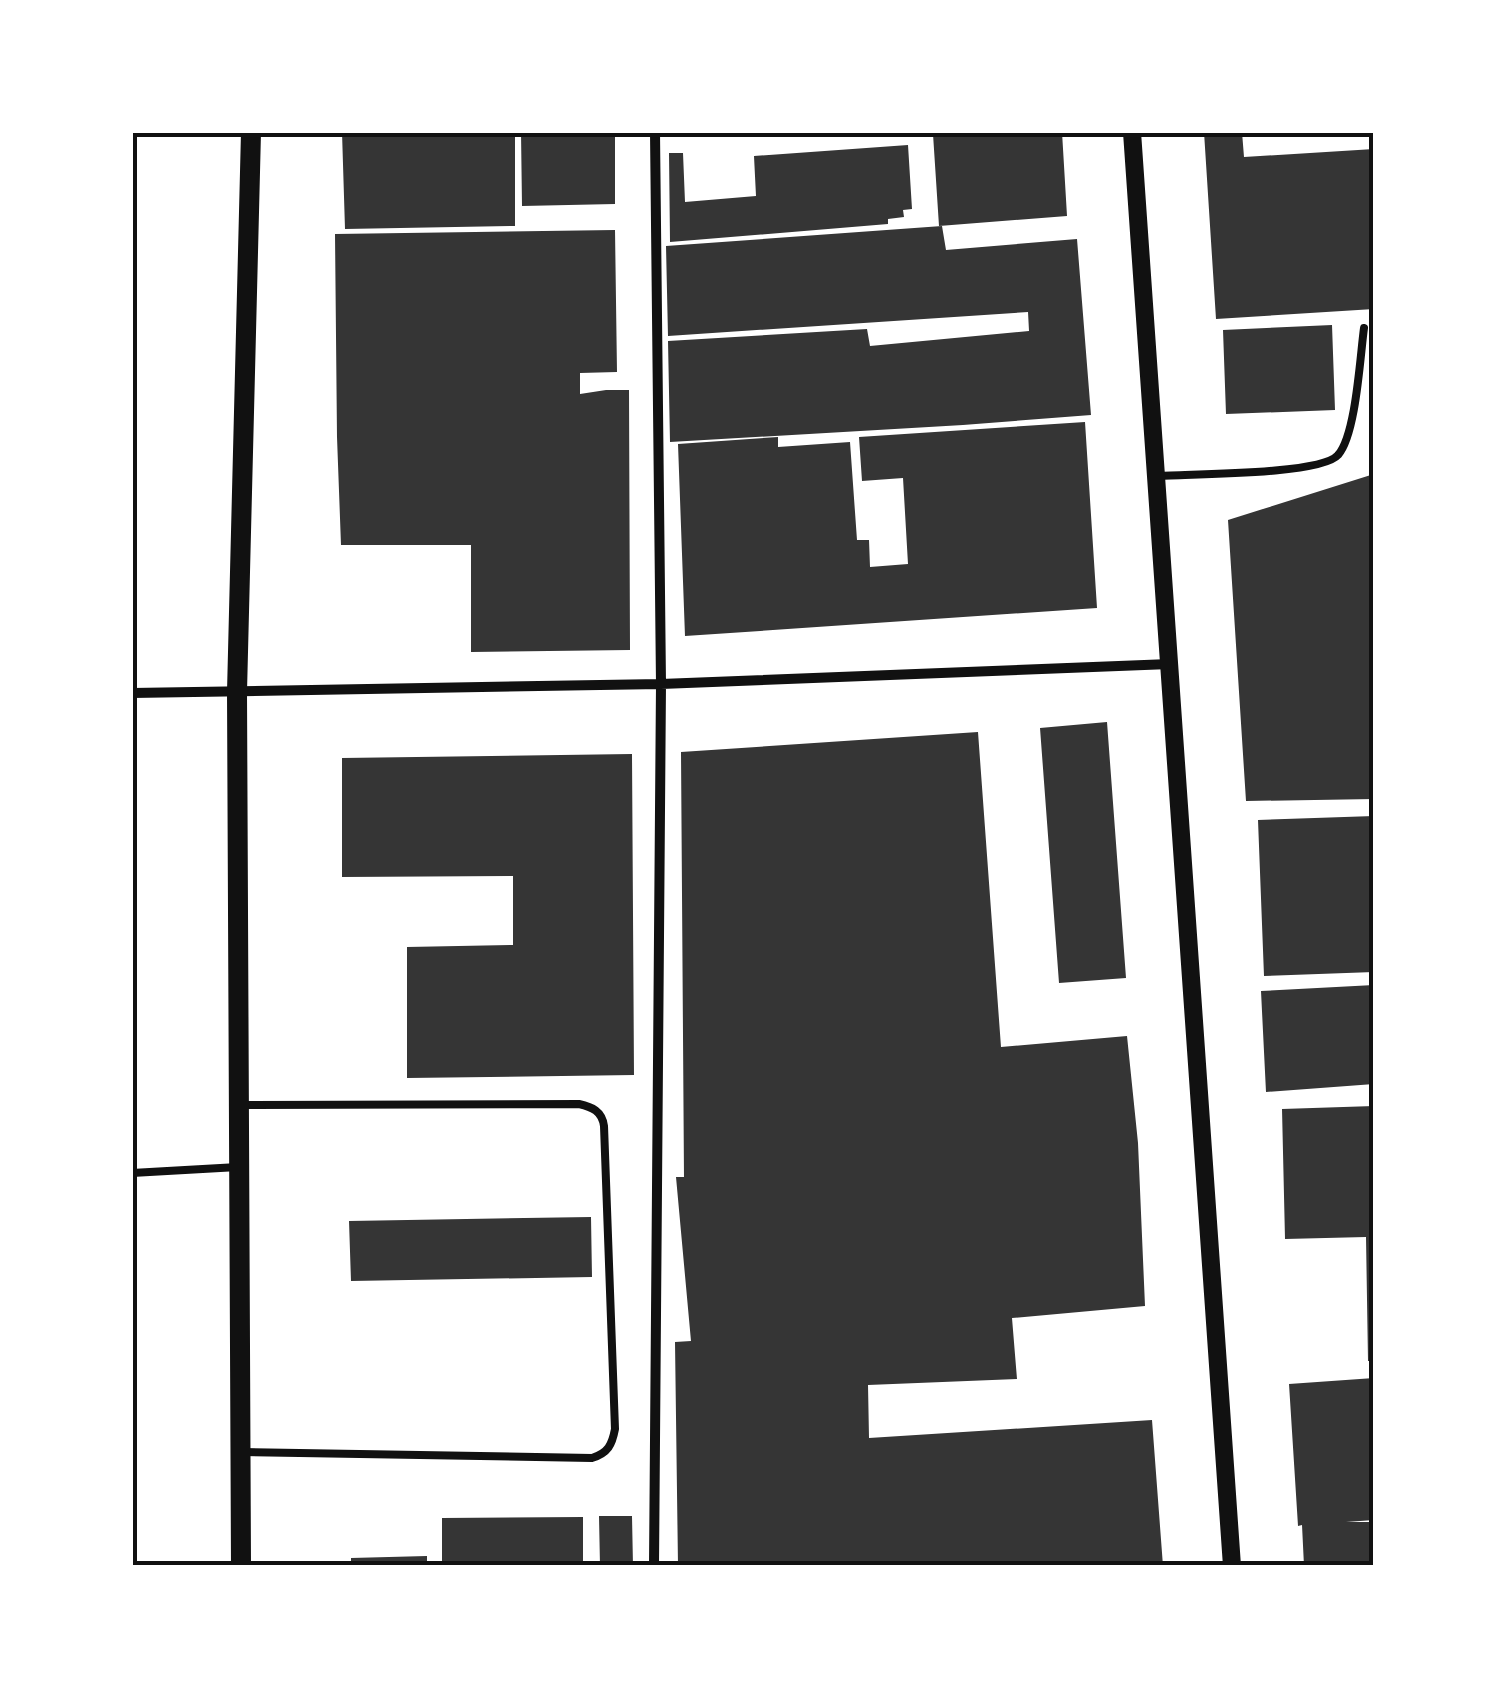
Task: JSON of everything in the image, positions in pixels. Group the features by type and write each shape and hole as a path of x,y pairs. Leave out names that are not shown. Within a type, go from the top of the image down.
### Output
{"main road":[{"path":"242,1566 237,692 251,132"}],"street":[{"path":"654,1566 661,684 655,132"},
{"path":"1132,132 1232,1566"},
{"path":"132,694 661,684 1170,664"}],"lane":[{"path":"1157,476 1289,469 1331,461 1340,454 1349,433 1364,328"},
{"path":"239,1105 579,1104 599,1112 604,1126 615,1429 608,1450 592,1458 241,1452"},
{"path":"132,1173 239,1167"}],"building":[{"path":"342,132 515,132 515,226 345,229"},
{"path":"521,132 615,132 615,204 522,206"},
{"path":"1062,132 1067,216 939,226 933,134"},
{"path":"1204,132 1242,132 1244,157 1374,149 1374,309 1216,319"},
{"path":"1259,132 1292,132 1292,136 1259,137"},
{"path":"908,145 912,209 903,210 904,217 888,219 888,224 670,242 669,153 683,153 685,202 756,196 754,156"},
{"path":"942,226 946,250 1077,239 1091,415 670,442 668,341 867,329 870,346 1029,331 1028,312 668,336 666,246"},
{"path":"615,230 617,372 580,373 580,394 629,390 630,650 471,652 471,545 341,545 335,234"},
{"path":"1332,325 1335,410 1226,414 1223,330"},
{"path":"1085,422 1097,608 685,636 678,444 778,437 778,447 850,442 857,540 869,540 870,567 908,564 903,478 862,481 859,437"},
{"path":"1374,474 1374,799 1246,801 1228,520"},
{"path":"1107,722 1126,978 1059,983 1040,728"},
{"path":"978,732 1001,1047 1127,1036 1138,1143 1145,1306 1012,1318 1017,1379 868,1385 869,1438 1152,1420 1163,1566 678,1566 675,1342 691,1341 676,1177 684,1177 681,752"},
{"path":"632,754 634,1075 407,1078 407,947 513,945 513,876 342,877 342,758"},
{"path":"1374,816 1374,972 1264,976 1258,820"},
{"path":"1374,985 1374,1084 1266,1092 1261,991"},
{"path":"1374,1106 1374,1361 1368,1361 1366,1237 1285,1239 1282,1109"},
{"path":"591,1217 592,1277 351,1281 349,1221"},
{"path":"1374,1378 1374,1520 1346,1522 1374,1522 1374,1566 1304,1566 1289,1384"},
{"path":"599,1516 632,1516 633,1566 600,1566"},
{"path":"583,1517 583,1566 442,1566 442,1518"},
{"path":"427,1556 427,1566 351,1566 351,1558"}]}
